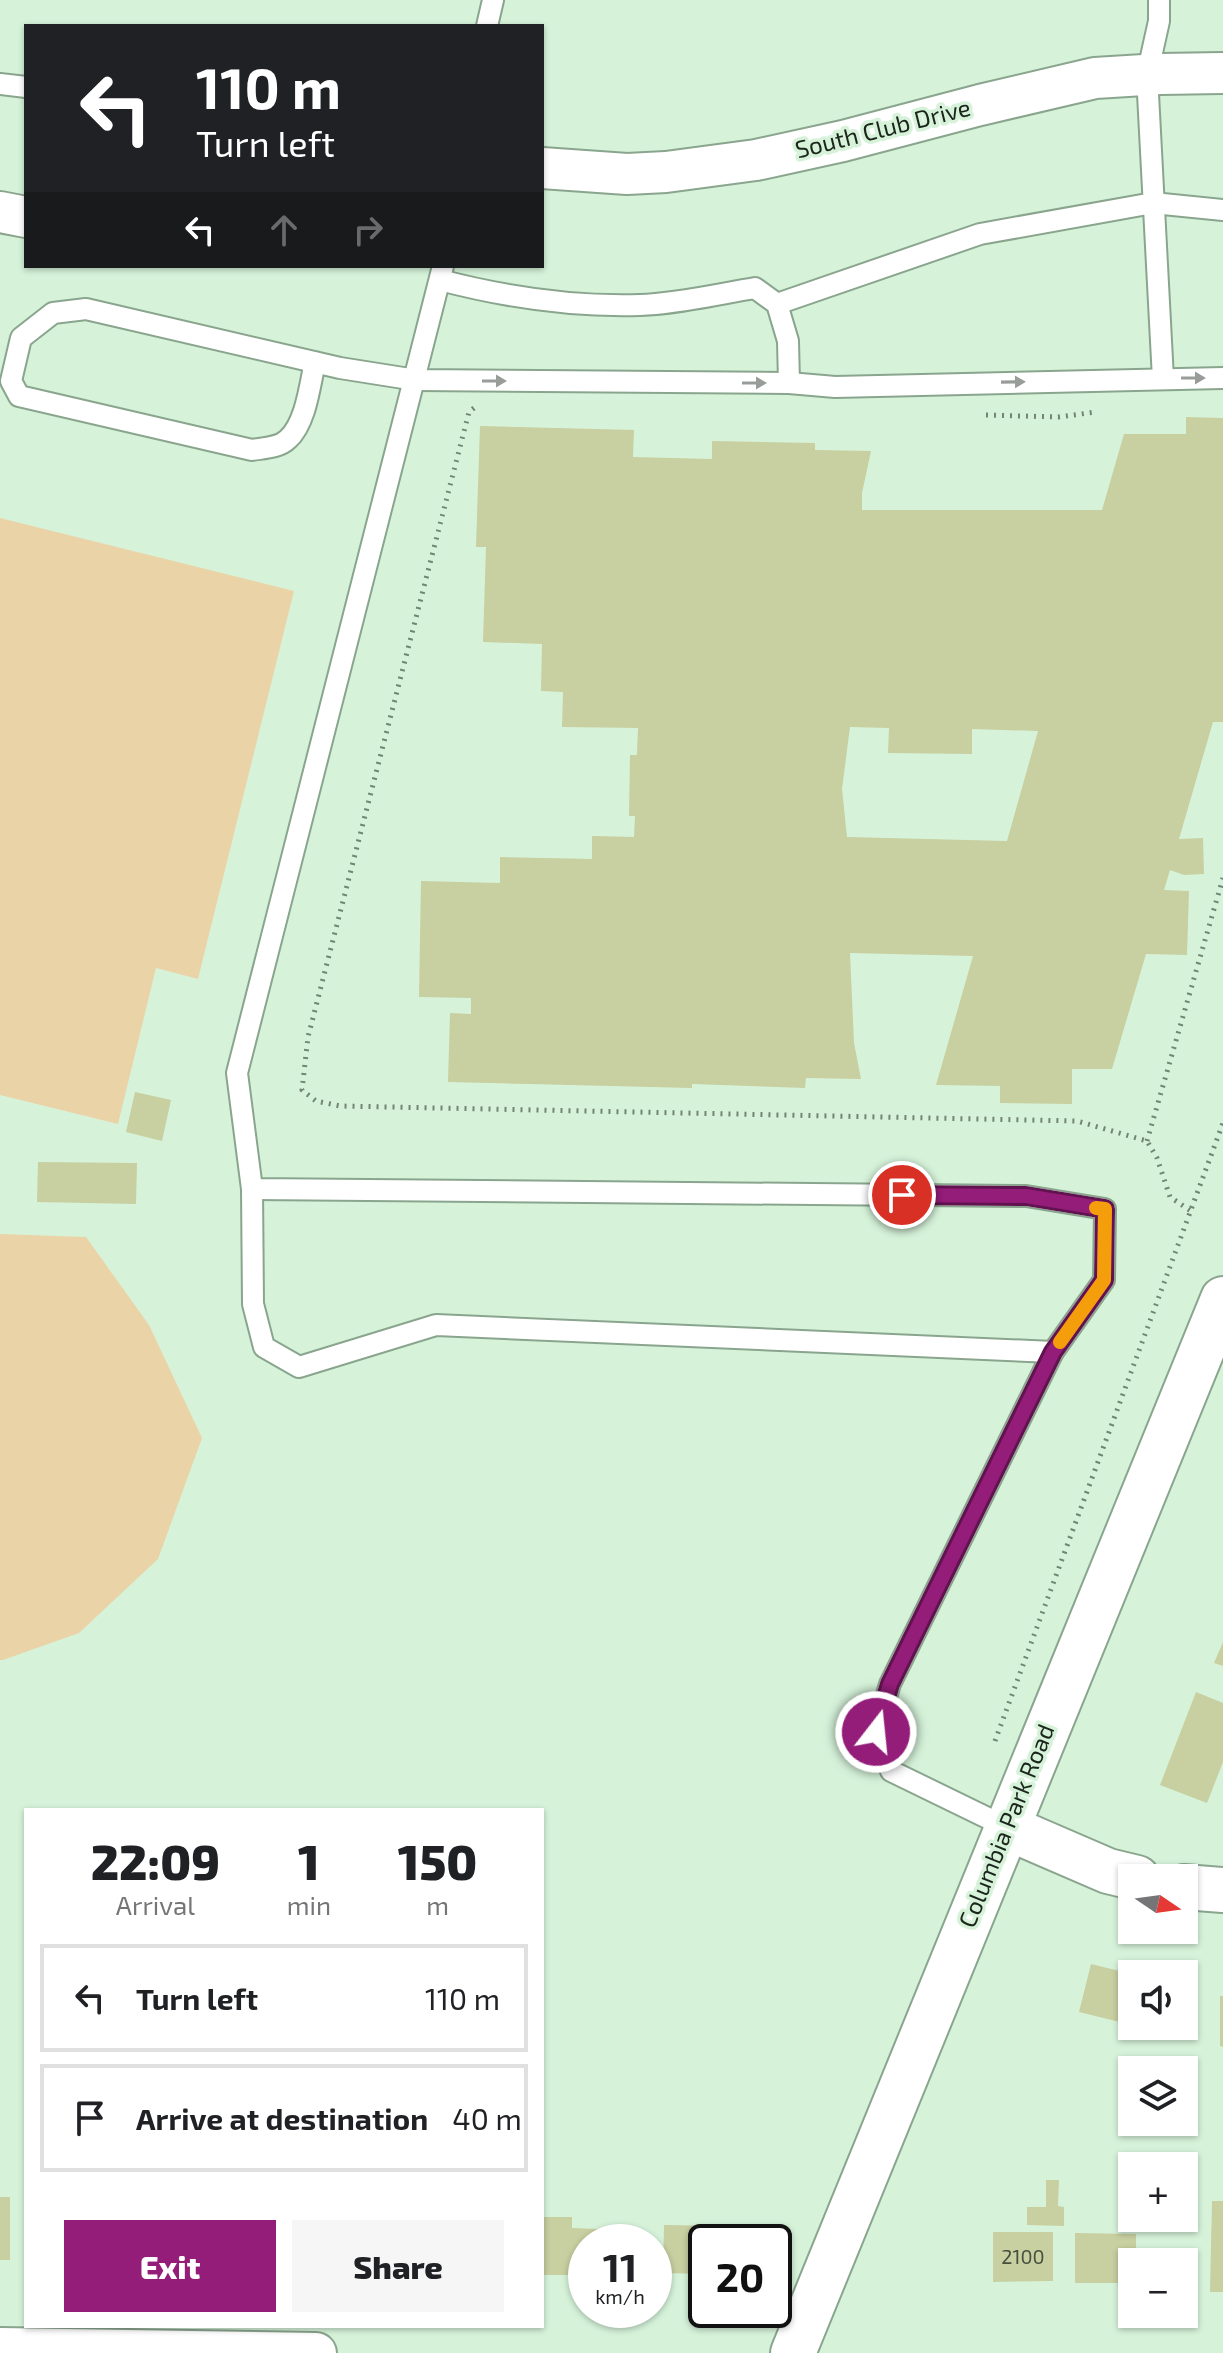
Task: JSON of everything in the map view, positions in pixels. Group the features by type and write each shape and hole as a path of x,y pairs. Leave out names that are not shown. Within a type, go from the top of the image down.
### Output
{"street":[{"name":"South Club Drive","path":"544,168 627,174 756,160 1095,78 1223,73"},
{"path":"0,212 24,217"},
{"name":"Columbia Park Road","path":"793,2353 1223,1299"},
{"path":"1006,1827 1118,1873"},
{"path":"1198,1888 1223,1890"},
{"path":"0,2348 316,2353"}],"lane":[{"path":"487,24 493,0"},
{"path":"1159,0 1159,21 1147,75 1163,379"},
{"path":"0,84 24,87"},
{"path":"777,304 980,234 1153,203 1223,210"},
{"path":"789,383 788,341 777,304 755,288 642,305 567,303 477,289 442,273 237,1073 252,1189 253,1304 264,1347 299,1367 436,1325 1053,1352"},
{"path":"315,362 302,418 289,439 273,447 252,450 19,396 11,381 21,338 53,313 86,309 315,362 416,380 789,383 835,387 1223,378"},
{"path":"252,1189 1026,1196 1105,1209 1104,1280 1053,1352 890,1684 876,1732 891,1771 1006,1827"}],"path":[{"path":"477,406 469,412 308,1037 302,1090 316,1101 340,1106 1077,1121 1147,1141 1157,1158 1170,1197 1191,1211"},
{"path":"978,415 1058,417 1100,412"},
{"path":"1147,1141 1223,878"},
{"path":"992,1750 1223,1123"}],"shaded area":[{"path":"0,518 294,591 198,979 156,968 118,1124 0,1095"},
{"path":"0,1234 86,1237 149,1325 202,1438 158,1559 79,1633 3,1660 0,1660"}],"building":[{"path":"1186,417 1223,418 1223,722 1213,722 1179,839 1203,838 1204,874 1184,875 1170,870 1164,890 1189,891 1187,955 1146,954 1112,1069 1072,1069 1072,1104 1000,1103 1000,1086 936,1085 973,956 850,953 854,1043 861,1079 806,1078 805,1088 448,1082 450,1013 471,1014 471,998 419,997 421,881 500,883 500,857 592,859 592,836 634,837 635,816 629,816 630,755 637,755 638,728 562,727 563,692 541,691 542,644 483,642 486,547 476,547 480,426 634,430 633,457 712,459 712,441 815,443 815,450 871,451 862,493 862,510 1102,510 1124,434 1186,434","holes":["850,727 889,728 888,753 972,754 972,729 1038,731 1007,841 847,837 842,789"]},
{"path":"135,1092 171,1100 162,1141 126,1132"},
{"path":"38,1162 137,1163 136,1204 37,1202"},
{"path":"1223,1642 1223,1666 1214,1663"},
{"path":"1196,1692 1223,1703 1223,1762 1207,1803 1160,1785"},
{"path":"1091,1964 1118,1971 1118,2022 1079,2012"},
{"path":"1220,1996 1223,1996 1223,2047 1220,2046"},
{"path":"1046,2180 1059,2180 1058,2206 1064,2207 1064,2226 1027,2225 1027,2207 1046,2207"},
{"path":"0,2197 10,2197 10,2260 0,2260"},
{"path":"1212,2201 1223,2201 1223,2292 1210,2292"},
{"path":"544,2217 572,2217 572,2224 568,2224 568,2275 544,2275"},
{"path":"672,2225 688,2225 688,2274 672,2273"},
{"path":"993,2232 1053,2232 1053,2281 993,2282"},
{"path":"1075,2233 1136,2234 1136,2248 1118,2248 1118,2283 1075,2283"}],"slow traffic":[{"path":"1060,1342 1104,1280 1105,1209 1096,1208"}],"route":[{"path":"876,1732 890,1684 1053,1352 1104,1280 1105,1209 1026,1196 902,1195"}]}
